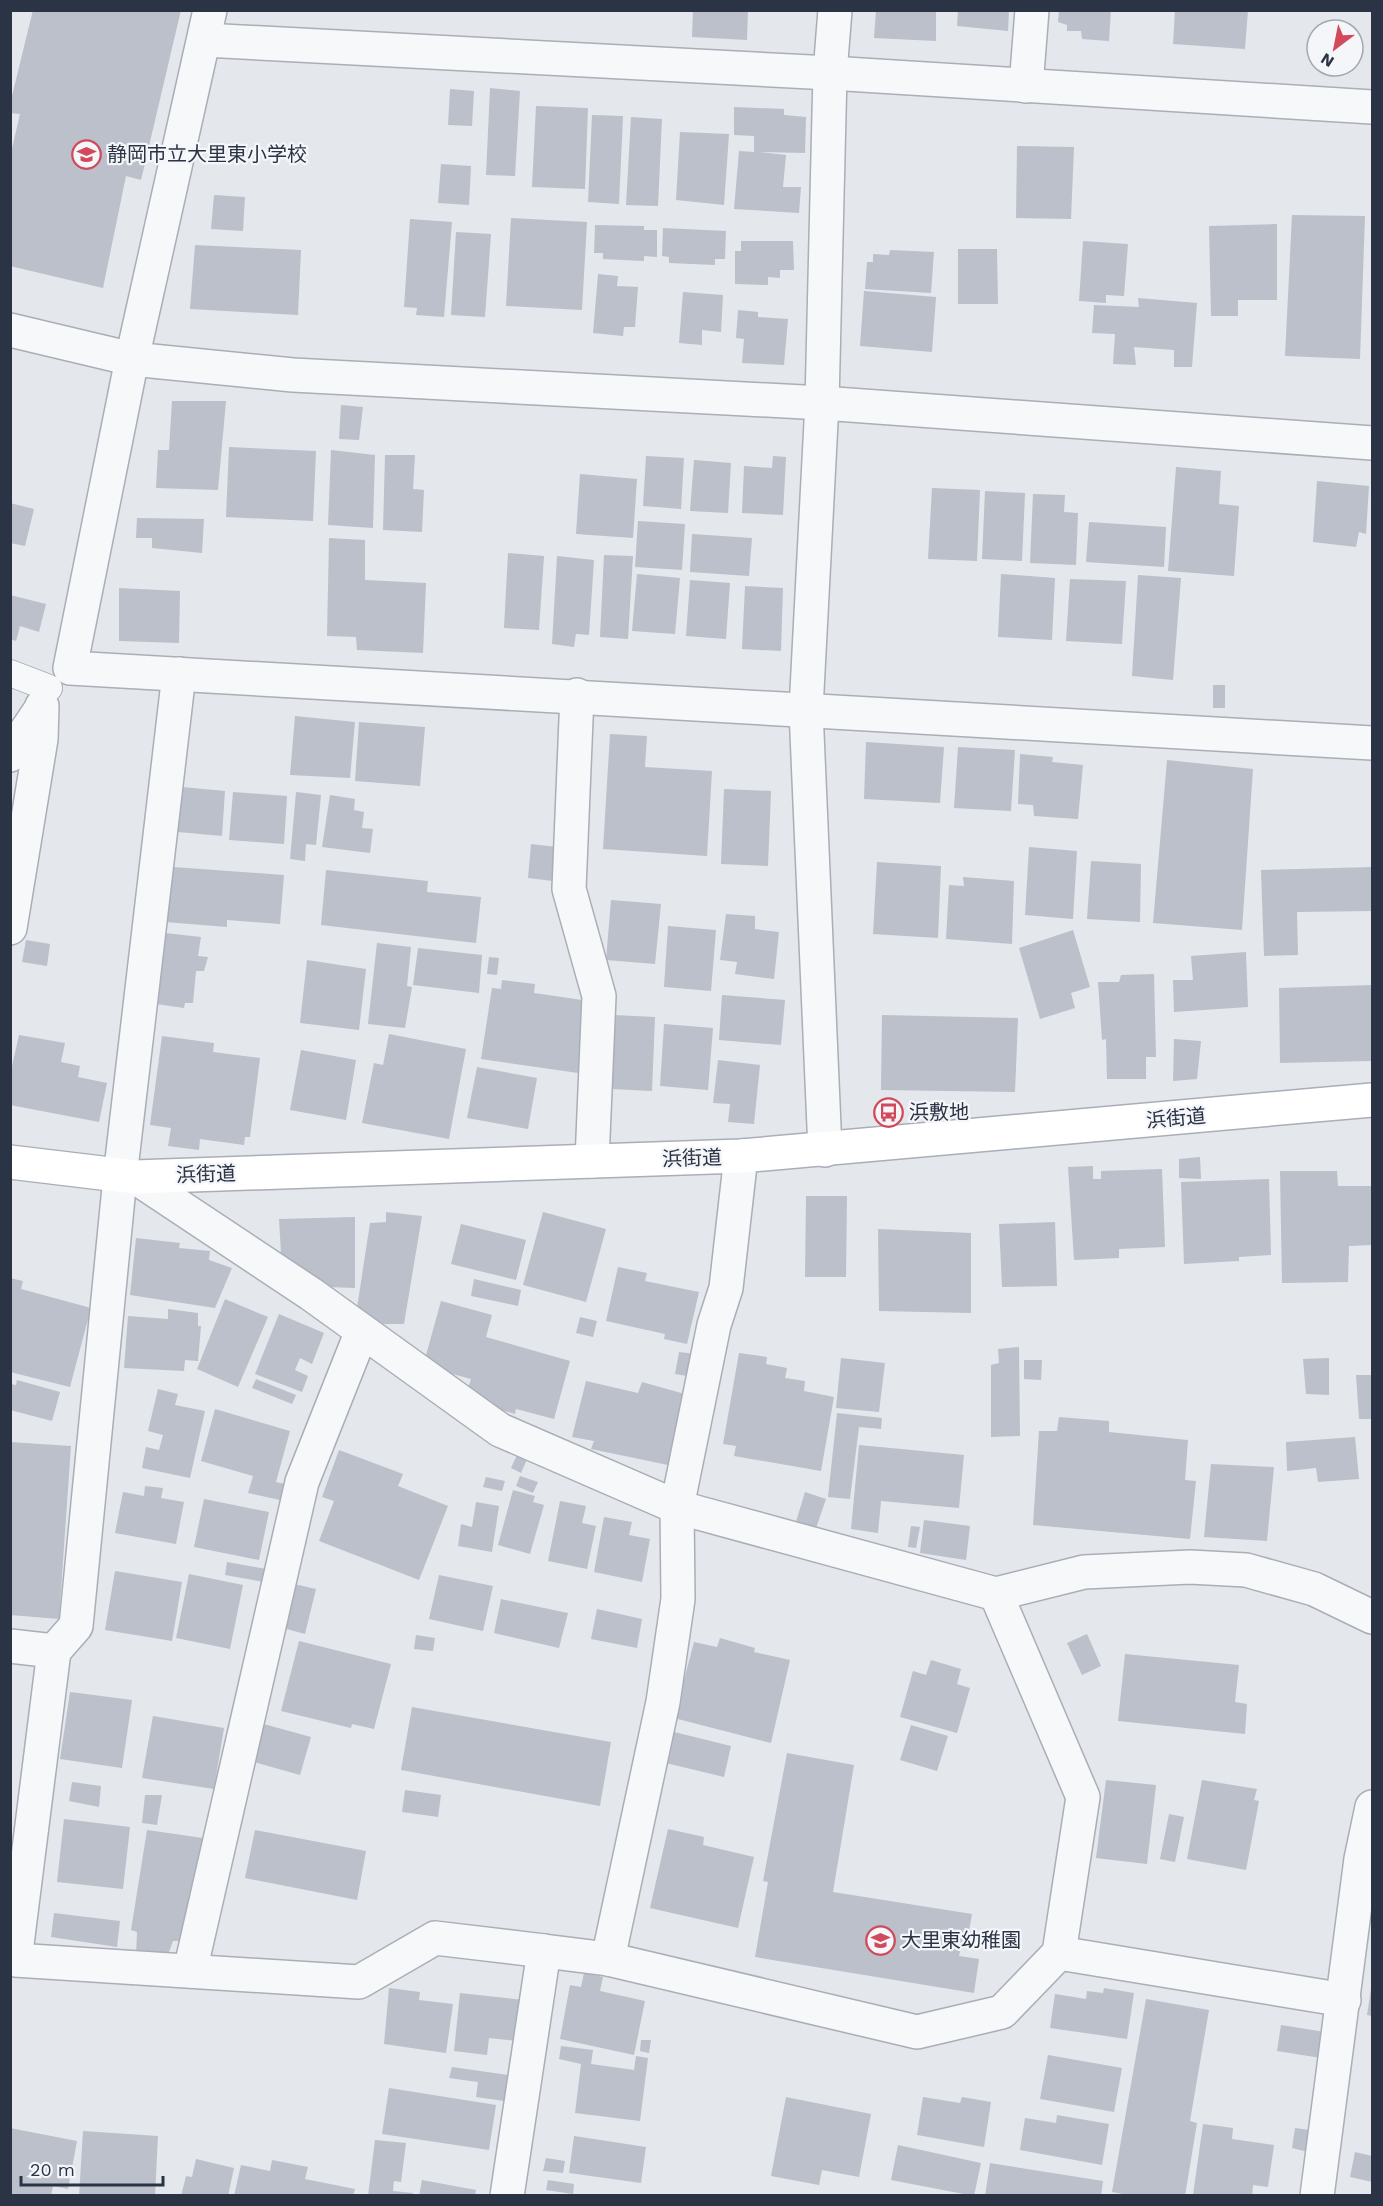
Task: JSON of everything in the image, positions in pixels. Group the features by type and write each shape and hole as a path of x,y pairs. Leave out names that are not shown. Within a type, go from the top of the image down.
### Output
{"street":[{"path":"825,1150 806,710 822,403 830,73 835,10"},
{"path":"1026,86 1032,10"},
{"path":"10,928 41,740 132,359 207,25 830,73 1372,107"},
{"path":"10,330 132,359 293,375 822,403 1372,443"},
{"path":"54,687 179,674 577,695 1372,743"},
{"path":"179,674 128,1177 76,1626 54,1651 15,1960 359,1982 435,1938 608,1959 917,2032 1002,2012 1059,1953 1083,1797 996,1594"},
{"path":"10,755 54,687"},
{"path":"577,695 569,889 599,996 592,1161"},
{"name":"浜街道","path":"10,1162 128,1177 741,1156 1372,1100"},
{"path":"608,1959 663,1702 678,1599 676,1507 714,1325 726,1288 741,1156"},
{"path":"128,1177 362,1331 500,1430 676,1507 996,1594 1084,1572 1190,1567 1246,1570 1314,1589 1372,1617"},
{"path":"190,1971 302,1482 362,1331"},
{"path":"10,1646 54,1651"},
{"path":"1317,2196 1361,1859 1372,1806"},
{"path":"507,2196 544,1951"},
{"path":"1059,1953 1344,2000"}],"lane":[{"path":"10,673 54,687"}],"building":[{"name":"静岡市立大里東小学校","path":"33,10 181,10 141,180 126,176 103,288 10,266 10,157 20,114 10,113 10,104"},
{"path":"693,10 748,10 747,40 692,37"},
{"path":"876,10 936,10 936,41 874,38"},
{"path":"958,10 1009,10 1008,31 957,26"},
{"path":"1059,10 1111,10 1109,41 1082,39 1081,31 1067,31 1067,25 1058,22"},
{"path":"1175,10 1248,10 1245,49 1173,44"},
{"path":"490,88 520,91 515,176 486,175"},
{"path":"450,89 474,91 472,126 448,125"},
{"path":"536,106 588,108 585,189 532,187"},
{"path":"734,107 784,109 784,115 806,117 805,153 760,152 786,155 783,187 801,187 799,213 734,209 739,151 754,152 754,136 734,135"},
{"path":"592,115 623,116 619,204 588,202"},
{"path":"631,117 662,119 658,206 626,205"},
{"path":"680,132 729,134 724,205 676,200"},
{"path":"1017,146 1074,147 1071,219 1016,218"},
{"path":"441,164 471,166 469,205 438,203"},
{"path":"214,195 245,197 243,231 211,229"},
{"path":"1292,215 1365,216 1360,359 1285,356"},
{"path":"511,218 587,222 582,310 506,306"},
{"path":"410,219 452,222 444,317 416,315 417,308 404,307"},
{"path":"1277,224 1277,300 1238,300 1238,316 1211,316 1209,226"},
{"path":"595,225 644,226 644,230 657,230 657,257 644,256 644,261 603,259 603,253 594,253"},
{"path":"663,228 726,231 725,259 715,259 715,265 669,263 669,257 662,256"},
{"path":"456,232 491,234 485,317 451,315"},
{"path":"741,241 793,241 794,270 780,270 780,278 768,277 768,285 735,284 735,251 741,251"},
{"path":"1083,241 1128,244 1124,296 1106,295 1106,303 1079,301"},
{"path":"195,245 301,250 298,315 190,309"},
{"path":"958,249 997,249 998,304 958,304"},
{"path":"890,250 934,252 931,293 865,289 867,262 873,262 873,254 889,255"},
{"path":"598,274 618,276 617,286 638,287 635,327 624,327 623,336 593,333"},
{"path":"864,291 936,297 932,352 860,346"},
{"path":"683,292 723,295 721,332 702,330 702,345 679,343"},
{"path":"1138,298 1197,303 1192,367 1174,367 1174,350 1134,347 1136,365 1113,364 1115,334 1092,333 1094,305 1139,307"},
{"path":"738,310 758,312 758,317 788,319 784,365 742,363 744,339 736,338"},
{"path":"172,401 226,401 218,490 156,488 158,450 169,450"},
{"path":"341,405 363,407 359,440 339,439"},
{"path":"229,447 316,451 313,521 226,517"},
{"path":"331,450 375,455 373,528 328,525"},
{"path":"385,455 415,455 413,489 424,490 422,532 383,530"},
{"path":"646,456 684,458 681,509 643,506"},
{"path":"773,456 786,457 783,515 742,513 744,466 772,468"},
{"path":"694,460 731,463 728,513 690,511"},
{"path":"1176,467 1221,471 1219,504 1239,506 1234,576 1168,571"},
{"path":"580,474 637,479 633,538 576,534"},
{"path":"1317,481 1369,486 1366,534 1359,532 1356,547 1313,542"},
{"path":"932,488 980,490 977,561 928,559"},
{"path":"985,491 1025,493 1022,561 982,559"},
{"path":"1033,494 1065,495 1064,512 1078,513 1076,565 1030,563"},
{"path":"10,503 34,509 25,546 10,543"},
{"path":"137,518 204,519 202,553 152,548 152,538 136,538"},
{"path":"638,521 685,524 682,570 635,567"},
{"path":"1089,522 1166,527 1164,567 1086,562"},
{"path":"692,534 752,538 749,576 690,572"},
{"path":"329,538 365,540 365,580 426,583 423,653 357,650 356,637 327,636"},
{"path":"508,553 544,556 539,630 504,628"},
{"path":"604,555 633,556 628,639 600,637"},
{"path":"557,556 594,560 589,635 576,634 574,647 552,644"},
{"path":"637,574 680,578 675,634 632,631"},
{"path":"1001,574 1055,578 1052,640 998,637"},
{"path":"1138,575 1181,578 1173,680 1132,676"},
{"path":"1070,579 1126,581 1122,644 1066,641"},
{"path":"690,580 730,583 726,639 686,636"},
{"path":"745,586 783,588 781,651 742,649"},
{"path":"119,588 180,591 179,643 119,641"},
{"path":"10,595 46,604 39,632 20,626 16,641 10,639"},
{"path":"1213,685 1225,685 1225,708 1213,708"},
{"path":"295,716 355,722 350,778 290,775"},
{"path":"359,722 425,727 420,786 355,781"},
{"path":"610,734 647,736 645,767 712,771 707,856 603,849"},
{"path":"866,742 944,747 940,803 864,799"},
{"path":"958,747 1015,750 1011,811 954,808"},
{"path":"1020,754 1053,757 1052,762 1083,765 1078,819 1034,816 1033,805 1018,804"},
{"path":"1167,760 1253,769 1242,930 1153,923"},
{"path":"171,786 225,791 222,836 167,831"},
{"path":"724,789 771,791 768,866 721,864"},
{"path":"233,792 287,796 284,844 229,840"},
{"path":"296,792 321,795 316,845 306,844 305,861 290,859"},
{"path":"330,795 355,799 354,810 364,812 362,828 373,829 370,853 322,847"},
{"path":"531,844 557,847 553,881 528,878"},
{"path":"1029,847 1077,851 1073,919 1025,915"},
{"path":"1091,861 1141,864 1140,922 1087,919"},
{"path":"877,862 941,866 938,938 873,934"},
{"path":"174,867 284,875 280,924 227,920 227,927 165,922 168,872 173,873"},
{"path":"1372,867 1372,911 1297,912 1298,955 1264,956 1261,870"},
{"path":"326,870 428,881 427,892 481,897 476,943 321,925"},
{"path":"963,877 1014,881 1012,944 946,939 949,885 964,886"},
{"path":"611,900 661,904 655,964 606,960"},
{"path":"726,914 755,916 755,929 779,932 774,979 735,974 737,962 720,960"},
{"path":"668,926 716,930 711,991 664,987"},
{"path":"1073,930 1090,987 1071,993 1075,1008 1040,1019 1019,948"},
{"path":"165,933 201,937 198,956 208,957 204,971 196,971 193,1003 185,1003 184,1008 156,1004"},
{"path":"26,940 50,944 47,966 22,962"},
{"path":"377,943 411,947 407,986 412,987 405,1028 368,1024"},
{"path":"418,948 482,955 479,993 413,985"},
{"path":"1246,952 1248,1007 1174,1012 1173,980 1193,980 1191,956"},
{"path":"489,957 499,958 497,975 487,974"},
{"path":"307,960 366,969 359,1030 300,1023"},
{"path":"1154,974 1156,1057 1146,1057 1146,1079 1107,1079 1106,1039 1102,1040 1098,982 1119,982 1121,975"},
{"path":"502,980 535,984 534,993 582,1000 581,1006 594,1007 585,1074 481,1059 492,988 501,989"},
{"path":"1372,985 1372,1061 1280,1063 1279,988"},
{"path":"722,995 785,1000 781,1045 719,1040"},
{"path":"614,1015 655,1017 652,1091 611,1089"},
{"path":"882,1015 1018,1018 1015,1092 881,1090"},
{"path":"664,1024 713,1028 708,1090 660,1086"},
{"path":"389,1034 466,1049 449,1139 362,1123 374,1063 383,1065"},
{"path":"19,1035 65,1043 61,1062 80,1066 78,1077 107,1083 99,1122 10,1105 10,1075"},
{"path":"162,1036 214,1043 213,1052 260,1058 250,1137 245,1137 244,1145 200,1139 199,1150 168,1146 171,1128 150,1125"},
{"path":"1174,1039 1201,1041 1197,1079 1173,1081"},
{"path":"301,1050 356,1060 346,1120 290,1110"},
{"path":"718,1060 760,1065 754,1124 728,1122 730,1104 713,1103"},
{"path":"477,1067 537,1078 528,1129 467,1118"},
{"path":"1200,1157 1201,1179 1179,1178 1179,1159"},
{"path":"1093,1166 1093,1179 1101,1179 1101,1171 1162,1169 1165,1247 1119,1249 1119,1258 1074,1260 1068,1167"},
{"path":"1280,1171 1337,1171 1338,1186 1372,1186 1372,1245 1349,1246 1348,1282 1282,1283"},
{"path":"1269,1179 1271,1255 1239,1257 1239,1261 1184,1264 1181,1182"},
{"path":"806,1196 847,1196 846,1277 805,1277"},
{"path":"386,1212 422,1216 404,1324 376,1324 357,1308 370,1223 386,1222"},
{"path":"543,1212 606,1229 586,1302 523,1285"},
{"path":"355,1217 355,1288 328,1287 281,1253 279,1219"},
{"path":"1055,1222 1057,1286 1002,1287 999,1224"},
{"path":"461,1224 526,1240 516,1280 451,1264"},
{"path":"878,1229 971,1233 971,1313 879,1311"},
{"path":"136,1238 180,1243 179,1248 210,1251 209,1260 232,1268 215,1308 130,1295"},
{"path":"618,1267 647,1273 645,1281 699,1292 687,1344 664,1339 665,1334 606,1321"},
{"path":"10,1278 23,1281 21,1289 91,1308 70,1387 10,1372"},
{"path":"474,1279 521,1290 518,1306 471,1296"},
{"path":"225,1299 268,1317 238,1387 197,1369"},
{"path":"441,1301 492,1315 486,1337 570,1361 554,1419 516,1409 515,1414 484,1405 466,1395 471,1379 423,1366"},
{"path":"168,1309 198,1313 198,1326 201,1326 198,1361 185,1360 184,1371 124,1368 128,1316 168,1319"},
{"path":"279,1314 324,1333 312,1364 300,1358 295,1370 308,1376 302,1392 255,1374"},
{"path":"580,1317 597,1321 593,1337 576,1333"},
{"path":"1019,1347 1020,1436 991,1437 991,1365 999,1363 998,1349"},
{"path":"679,1352 704,1355 700,1378 675,1374"},
{"path":"739,1353 767,1357 766,1364 787,1368 785,1378 805,1381 804,1391 834,1397 821,1471 734,1456 736,1446 723,1444"},
{"path":"841,1358 885,1363 879,1412 836,1408"},
{"path":"1329,1358 1329,1395 1306,1394 1303,1359"},
{"path":"1024,1360 1042,1360 1041,1380 1024,1379"},
{"path":"1356,1375 1372,1375 1372,1419 1359,1419"},
{"path":"256,1379 296,1395 292,1404 252,1388"},
{"path":"17,1380 60,1392 52,1421 10,1410 10,1384 16,1385"},
{"path":"586,1381 638,1393 642,1382 685,1394 668,1465 591,1449 594,1441 572,1437"},
{"path":"158,1389 178,1394 175,1405 205,1411 190,1478 142,1468 146,1447 159,1450 163,1435 148,1431"},
{"path":"215,1409 290,1431 276,1482 285,1484 280,1500 248,1493 253,1476 201,1461"},
{"path":"837,1413 882,1418 881,1429 859,1427 850,1499 828,1497"},
{"path":"1059,1417 1109,1421 1109,1432 1188,1440 1185,1480 1196,1481 1190,1539 1033,1525 1039,1431 1057,1431"},
{"path":"1355,1437 1359,1479 1318,1482 1316,1468 1287,1471 1286,1442"},
{"path":"10,1442 71,1446 59,1619 10,1615"},
{"path":"859,1445 964,1455 959,1508 881,1501 878,1533 851,1529"},
{"path":"339,1450 403,1474 398,1486 448,1506 419,1580 319,1541 334,1501 322,1497"},
{"path":"518,1453 528,1457 521,1473 511,1468"},
{"path":"1211,1464 1274,1467 1267,1541 1204,1537"},
{"path":"520,1476 538,1482 533,1493 516,1486"},
{"path":"486,1477 505,1481 502,1491 483,1487"},
{"path":"145,1486 163,1488 161,1498 184,1502 176,1544 115,1533 123,1492 144,1496"},
{"path":"513,1490 535,1496 533,1502 544,1505 530,1554 498,1545"},
{"path":"805,1492 826,1499 815,1531 795,1525"},
{"path":"204,1499 269,1512 259,1560 194,1547"},
{"path":"560,1501 586,1506 582,1523 596,1526 587,1569 548,1561"},
{"path":"476,1502 499,1506 492,1552 458,1546 461,1524 472,1527"},
{"path":"604,1517 632,1522 629,1535 650,1539 642,1582 594,1572"},
{"path":"924,1520 970,1526 966,1560 920,1553"},
{"path":"911,1526 920,1527 916,1548 908,1547"},
{"path":"227,1562 266,1569 264,1582 225,1575"},
{"path":"115,1571 182,1582 172,1641 105,1630"},
{"path":"189,1574 243,1585 230,1649 176,1638"},
{"path":"439,1575 493,1586 483,1631 429,1619"},
{"path":"294,1584 316,1589 305,1634 283,1628"},
{"path":"501,1599 568,1613 559,1648 494,1633"},
{"path":"597,1609 642,1619 637,1648 591,1639"},
{"path":"1087,1634 1101,1666 1082,1675 1067,1643"},
{"path":"416,1635 435,1638 433,1651 414,1649"},
{"path":"720,1638 755,1648 754,1652 790,1660 771,1743 674,1718 694,1642 717,1647"},
{"path":"299,1641 391,1664 374,1729 352,1724 351,1728 281,1711"},
{"path":"1125,1654 1239,1665 1235,1702 1247,1704 1245,1734 1118,1721"},
{"path":"931,1660 961,1669 957,1684 970,1688 957,1733 900,1717 913,1671 926,1675"},
{"path":"70,1692 132,1700 122,1768 60,1759"},
{"path":"412,1707 611,1742 600,1806 401,1770"},
{"path":"153,1716 224,1728 214,1789 142,1778"},
{"path":"260,1723 311,1737 300,1775 250,1761"},
{"path":"911,1725 948,1736 937,1771 900,1760"},
{"path":"674,1732 731,1746 724,1777 666,1763"},
{"path":"787,1753 854,1765 833,1892 972,1914 967,1942 962,1942 959,1956 979,1959 974,1993 755,1957 768,1882 763,1881"},
{"path":"1106,1780 1156,1785 1147,1864 1096,1858"},
{"path":"1202,1780 1257,1789 1254,1800 1259,1801 1246,1870 1187,1859"},
{"path":"72,1782 101,1786 99,1807 69,1801"},
{"path":"405,1790 441,1795 438,1817 402,1812"},
{"path":"145,1795 162,1795 157,1825 142,1823"},
{"path":"1169,1814 1184,1817 1175,1862 1160,1859"},
{"path":"64,1819 130,1827 123,1889 57,1882"},
{"path":"668,1829 704,1837 703,1845 754,1857 738,1928 650,1908"},
{"path":"147,1830 203,1838 185,1941 173,1941 168,1955 136,1955 137,1932 131,1930"},
{"path":"255,1830 366,1851 357,1900 245,1878"},
{"path":"54,1913 120,1921 117,1947 51,1937"},
{"path":"584,1973 603,1977 600,1991 645,2001 634,2055 560,2039 570,1985 581,1987"},
{"path":"389,1988 420,1992 419,2000 453,2004 446,2053 384,2044"},
{"path":"1104,1988 1134,1993 1127,2039 1050,2028 1055,1994 1086,1999 1087,1991 1103,1993"},
{"path":"1372,1989 1372,2016 1367,2015"},
{"path":"460,1993 523,2000 518,2041 489,2038 487,2055 454,2051"},
{"path":"1146,1999 1209,2010 1190,2121 1197,2123 1185,2196 1133,2196 1112,2192"},
{"path":"1281,2025 1325,2032 1321,2058 1277,2051"},
{"path":"641,2040 651,2040 649,2053 640,2051"},
{"path":"561,2046 593,2050 591,2064 634,2070 636,2056 648,2058 640,2121 575,2113 581,2064 559,2059"},
{"path":"1048,2055 1122,2068 1114,2112 1040,2099"},
{"path":"452,2067 516,2076 512,2102 476,2097 478,2082 449,2078"},
{"path":"389,2088 496,2105 489,2150 382,2134"},
{"path":"786,2097 871,2114 859,2177 822,2170 819,2185 771,2176"},
{"path":"923,2097 960,2103 962,2097 991,2102 984,2147 917,2135"},
{"path":"1057,2115 1109,2124 1102,2165 1020,2150 1025,2118 1056,2123"},
{"path":"1203,2124 1233,2128 1232,2139 1274,2145 1268,2187 1253,2185 1252,2196 1193,2195"},
{"path":"10,2128 77,2141 68,2189 53,2186 51,2196 10,2196"},
{"path":"1295,2128 1310,2130 1308,2152 1292,2148"},
{"path":"83,2131 158,2136 155,2196 79,2196"},
{"path":"574,2136 646,2147 641,2183 569,2173"},
{"path":"375,2140 406,2143 401,2182 394,2181 393,2191 413,2193 412,2196 368,2196"},
{"path":"898,2145 981,2163 974,2196 891,2180"},
{"path":"1355,2152 1372,2156 1372,2182 1350,2177"},
{"path":"546,2158 565,2161 563,2173 543,2171"},
{"path":"196,2159 234,2168 228,2196 181,2196 186,2176 192,2177"},
{"path":"272,2160 308,2167 305,2179 355,2189 353,2196 234,2196 241,2165 270,2171"},
{"path":"990,2163 1103,2181 1101,2196 985,2196"},
{"path":"422,2180 476,2190 475,2196 419,2196"},
{"path":"548,2180 574,2184 573,2194 546,2190"}],"place":[{"name":"静岡市立大里東小学校","path":"86,154"},
{"name":"浜敷地","path":"888,1112"},
{"name":"大里東幼稚園","path":"880,1940"}]}
